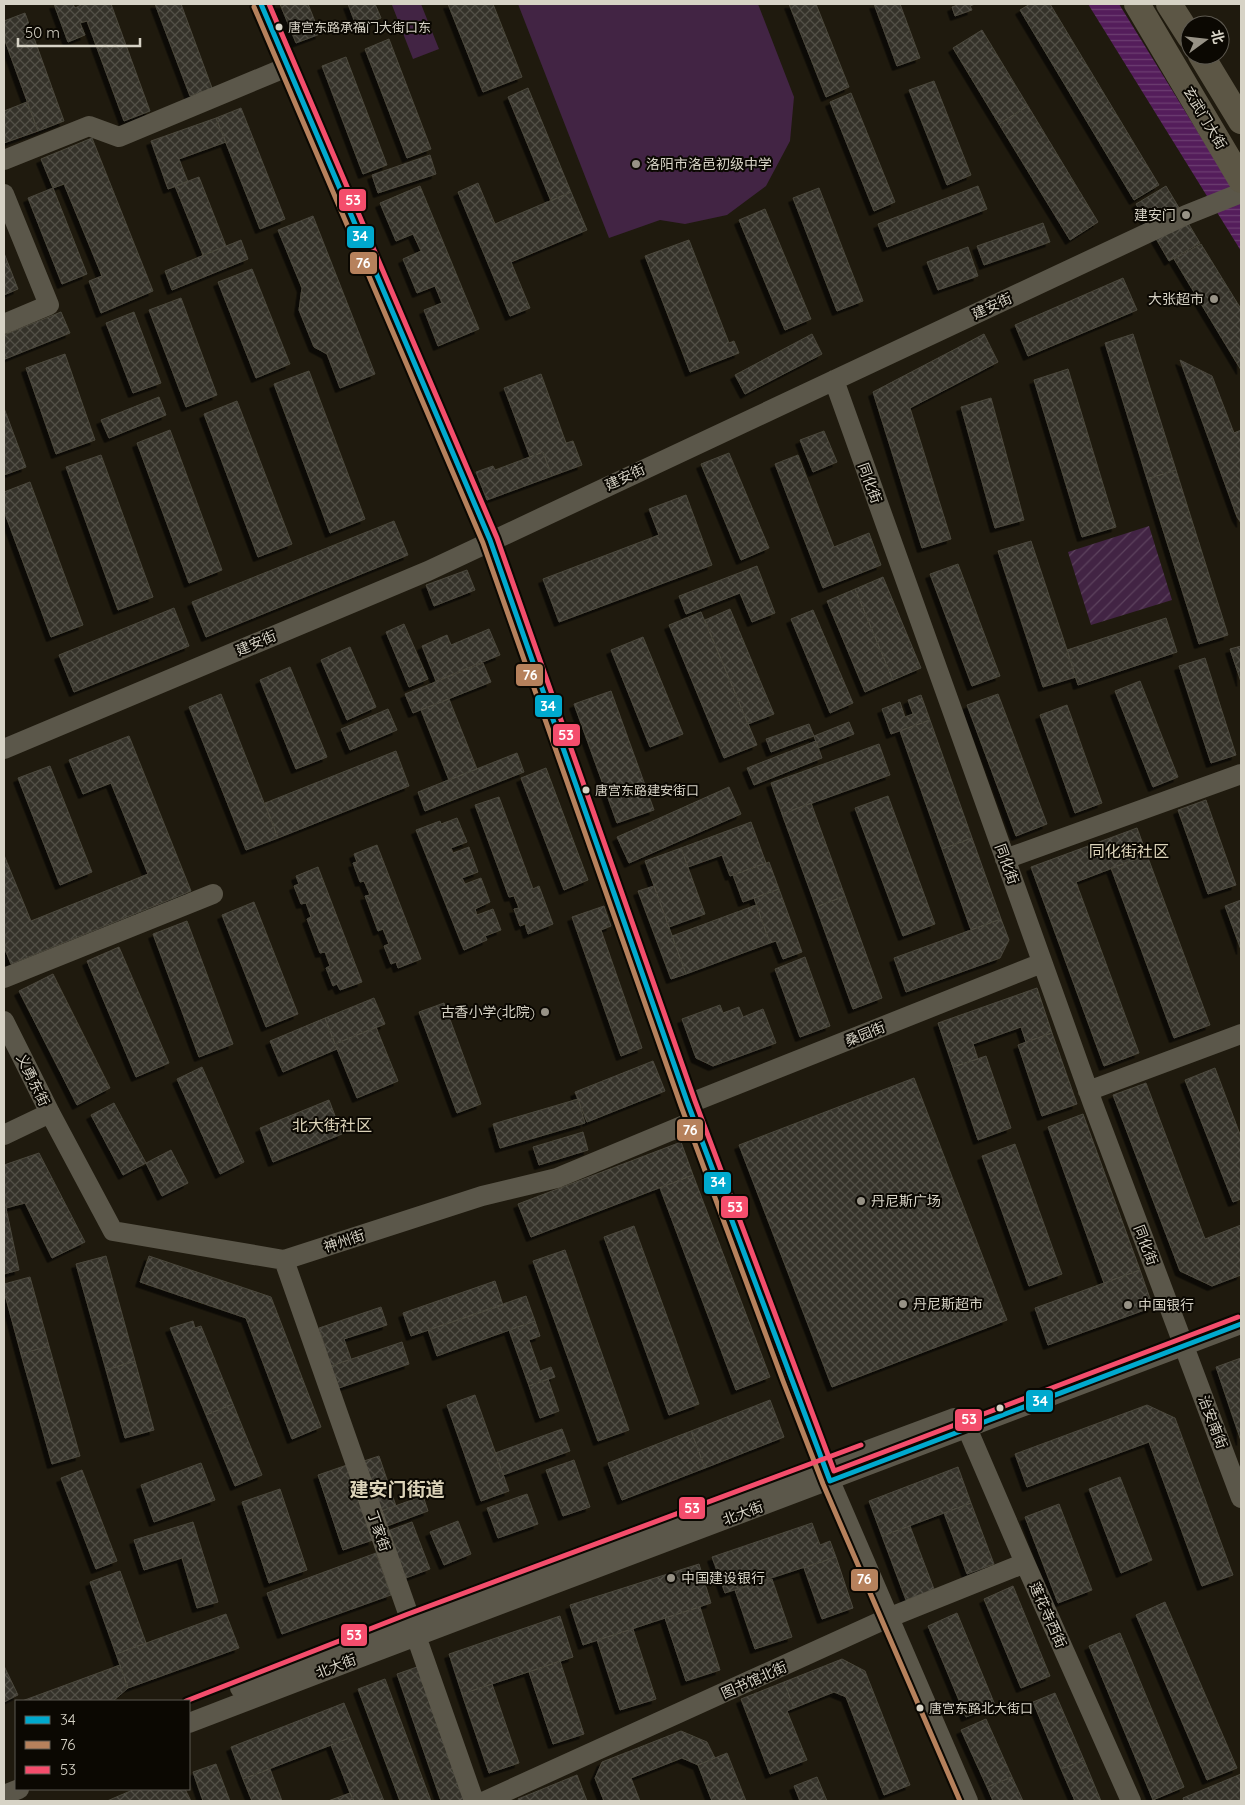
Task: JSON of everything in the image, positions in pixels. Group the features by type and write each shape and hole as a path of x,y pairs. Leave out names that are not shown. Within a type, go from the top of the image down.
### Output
{"main road":[{"name":"玄武门大街","path":"1137,4 1241,180"},
{"path":"1169,4 1180,22"},
{"name":"玄武门大街","path":"1207,65 1241,121"}],"street":[{"path":"260,4 490,540 691,1112 827,1474 968,1801"},
{"path":"4,160 89,126 119,137 287,66"},
{"name":"建安街","path":"4,749 428,571 490,540 1186,215 1241,193"},
{"path":"4,194 49,305 4,324"},
{"name":"同化街","path":"834,380 1088,1091 1181,1340"},
{"path":"1005,859 1241,774"},
{"path":"4,978 213,894"},
{"name":"桑园街","path":"691,1112 1042,963"},
{"name":"义勇东街","path":"4,1021 50,1112"},
{"path":"1088,1091 1241,1034"},
{"path":"4,1135 50,1112"},
{"name":"神州街","path":"50,1112 113,1231 284,1260 482,1196 557,1178 691,1112"},
{"name":"丁家街","path":"284,1260 474,1801"},
{"name":"北大街","path":"827,1474 968,1428 1181,1340 1241,1310"},
{"name":"北大街","path":"190,1708 414,1628 1181,1340 1241,1324"},
{"name":"治安南街","path":"1181,1340 1241,1498"},
{"name":"莲花寺西街","path":"968,1428 1024,1563 1131,1801"},
{"name":"图书馆北街","path":"485,1801 888,1618 1024,1563"},
{"name":"北大街","path":"190,1723 414,1628"},
{"path":"4,1795 16,1790"}],"shaded area":[{"path":"421,4 439,49 413,59 392,5"},
{"path":"518,4 758,4 794,97 790,141 766,186 727,215 685,224 660,220 609,238"},
{"path":"1088,4 1119,4 1241,202 1241,251"},
{"path":"1149,526 1172,600 1091,625 1068,552"}],"building":[{"path":"54,4 73,4 75,8 80,4 111,4 150,111 124,121 87,21 80,23 85,35 68,42"},
{"path":"155,4 181,4 212,88 190,96"},
{"path":"280,4 308,4 320,34 296,43"},
{"path":"348,4 375,4 381,18 357,28"},
{"path":"448,4 493,4 522,77 483,92"},
{"path":"789,4 816,4 849,87 826,97"},
{"path":"874,4 900,4 920,58 897,66"},
{"path":"956,4 975,4 970,6 972,10 955,16 952,7"},
{"path":"1030,4 1050,4 1159,185 1134,200 1020,10"},
{"path":"25,13 64,121 38,131 4,38 4,21"},
{"path":"982,30 1028,106 999,124 953,48"},
{"path":"389,39 431,149 407,158 365,49"},
{"path":"346,57 387,165 363,174 322,66"},
{"path":"934,81 971,175 947,185 909,90"},
{"path":"528,88 571,192 551,201 508,97"},
{"path":"851,93 895,202 874,211 830,102"},
{"path":"27,102 38,131 4,143 4,111"},
{"path":"1028,106 1098,222 1070,240 999,124"},
{"path":"241,108 285,219 260,229 216,118"},
{"path":"216,118 226,142 179,159 188,182 168,189 151,141"},
{"path":"92,138 153,291 101,313 89,281 102,276 64,184 53,188 41,159"},
{"path":"430,155 436,174 378,193 372,175"},
{"path":"199,177 226,246 203,255 175,186"},
{"path":"478,183 495,224 571,192 587,230 511,262 530,308 510,316 458,192"},
{"path":"420,186 479,329 438,346 424,310 442,303 435,286 417,293 403,259 421,251 413,234 396,241 380,203"},
{"path":"978,186 987,209 887,247 878,224"},
{"path":"1166,186 1200,243 1169,261 1136,204"},
{"path":"53,188 87,274 62,284 28,198"},
{"path":"819,188 863,301 837,311 793,198"},
{"path":"765,209 811,319 785,330 739,220"},
{"path":"313,216 375,374 340,388 327,354 314,347 299,310 302,288 278,230"},
{"path":"1043,223 1050,242 984,265 977,246"},
{"path":"241,240 248,259 172,290 165,271"},
{"path":"689,240 729,343 734,341 739,353 690,372 645,256"},
{"path":"1201,244 1241,309 1241,370 1174,259"},
{"path":"968,247 978,276 938,290 927,262"},
{"path":"4,253 18,289 4,295"},
{"path":"252,269 290,364 256,378 218,282"},
{"path":"1123,278 1137,310 1028,356 1015,325"},
{"path":"181,298 217,395 186,407 149,310"},
{"path":"61,312 70,333 5,359 4,335"},
{"path":"134,312 161,383 133,393 106,323"},
{"path":"812,334 822,354 745,394 735,375"},
{"path":"984,334 998,362 910,408 951,539 922,548 873,392"},
{"path":"1133,334 1176,470 1147,479 1105,343"},
{"path":"65,354 95,440 56,454 26,368"},
{"path":"1180,360 1212,376 1234,433 1241,430 1241,523 1237,517"},
{"path":"1068,369 1116,527 1082,537 1034,380"},
{"path":"309,371 365,519 330,533 274,384"},
{"path":"541,374 566,443 573,441 582,465 552,476 543,452 530,457 504,388"},
{"path":"159,397 166,415 109,438 101,420"},
{"path":"991,398 1024,520 995,528 961,407"},
{"path":"237,401 292,544 258,557 204,414"},
{"path":"4,408 26,467 4,475"},
{"path":"170,430 222,570 189,583 137,443"},
{"path":"824,431 837,462 813,472 800,440"},
{"path":"543,452 552,476 487,500 476,472 493,466 495,470"},
{"path":"729,453 769,548 741,560 701,464"},
{"path":"101,455 153,597 118,610 66,467"},
{"path":"798,455 834,547 869,533 881,565 823,588 775,464"},
{"path":"1176,470 1228,635 1199,644 1147,479"},
{"path":"30,482 83,625 51,637 4,511 4,492"},
{"path":"686,495 712,565 559,622 543,579 659,535 649,509"},
{"path":"394,521 408,555 206,637 192,602"},
{"path":"1031,541 1076,677 1043,687 998,551"},
{"path":"958,564 1000,676 972,686 930,574"},
{"path":"757,566 775,613 752,622 740,593 686,614 679,596"},
{"path":"467,570 475,590 434,606 426,585"},
{"path":"883,577 921,668 893,680 855,589"},
{"path":"855,589 893,680 865,692 827,601"},
{"path":"174,608 189,646 74,692 59,655"},
{"path":"730,609 774,714 748,724 705,620"},
{"path":"813,610 853,703 830,713 791,619"},
{"path":"701,612 757,745 724,758 669,625"},
{"path":"1166,618 1177,652 1078,685 1067,650"},
{"path":"404,624 428,679 409,687 386,632"},
{"path":"489,629 500,655 436,681 422,646 447,635 451,645"},
{"path":"643,637 683,734 650,747 611,650"},
{"path":"1241,646 1241,682 1230,649"},
{"path":"350,647 376,707 347,720 321,660"},
{"path":"1205,658 1236,755 1211,763 1179,666"},
{"path":"483,663 491,682 413,713 405,694"},
{"path":"290,667 327,757 296,769 260,680"},
{"path":"1140,681 1178,777 1153,787 1115,691"},
{"path":"611,691 654,810 617,823 574,704"},
{"path":"221,694 278,838 246,850 189,707"},
{"path":"998,694 1047,824 1016,836 967,705"},
{"path":"921,695 930,720 891,734 882,709 900,702 905,717 913,714 908,700"},
{"path":"449,699 477,769 449,780 421,710"},
{"path":"1067,705 1102,803 1075,813 1040,715"},
{"path":"388,709 397,730 350,750 341,729"},
{"path":"930,720 972,838 942,849 900,731"},
{"path":"849,722 854,734 818,748 814,736"},
{"path":"809,724 814,736 771,752 766,739"},
{"path":"129,736 191,891 11,964 4,947 4,855 31,921 148,874 111,783 83,794 69,760"},
{"path":"816,741 822,758 754,785 747,768"},
{"path":"879,744 890,775 782,814 771,783"},
{"path":"396,751 409,786 278,838 265,803"},
{"path":"517,753 524,772 425,811 418,792"},
{"path":"50,766 92,872 60,885 18,778"},
{"path":"546,768 588,880 564,890 521,778"},
{"path":"729,787 741,814 629,863 617,837"},
{"path":"888,796 935,924 903,936 855,808"},
{"path":"499,797 533,889 539,886 553,924 528,934 525,924 520,926 514,909 519,908 514,896 509,897 475,805"},
{"path":"1206,800 1236,885 1208,894 1178,810"},
{"path":"811,803 845,896 816,907 782,814"},
{"path":"457,818 467,842 451,848 453,853 469,847 478,872 462,878 465,884 481,878 490,902 475,909 477,915 493,909 501,930 485,936 487,940 464,950 416,830 440,821 441,824"},
{"path":"751,822 766,863 730,876 722,855 688,867 681,848"},
{"path":"1137,828 1147,855 1076,882 1139,1053 1104,1066 1031,867"},
{"path":"972,838 1001,919 971,930 942,849"},
{"path":"377,845 421,959 398,968 396,962 391,964 384,946 389,944 383,929 378,931 365,896 370,895 364,881 360,882 353,863 357,862 354,854"},
{"path":"681,848 705,914 669,927 645,861"},
{"path":"1147,855 1210,1025 1174,1038 1111,868"},
{"path":"769,862 779,889 743,902 733,875"},
{"path":"318,867 362,982 340,990 337,984 333,986 326,968 330,966 325,952 320,953 307,919 311,917 306,903 301,904 294,886 299,884 296,876"},
{"path":"654,886 686,974 671,979 638,891"},
{"path":"779,889 802,952 783,959 776,941 770,943 754,898"},
{"path":"845,896 882,998 853,1009 816,907"},
{"path":"1241,900 1241,950 1225,906"},
{"path":"254,902 298,1014 266,1027 222,915"},
{"path":"756,905 770,943 686,974 672,936"},
{"path":"604,906 611,926 601,930 642,1048 621,1056 572,917"},
{"path":"1001,919 1009,940 1000,958 906,992 894,958"},
{"path":"187,921 233,1044 199,1057 153,934"},
{"path":"119,947 169,1063 136,1077 87,961"},
{"path":"805,957 830,1026 800,1037 775,969"},
{"path":"53,974 110,1088 77,1105 19,991"},
{"path":"1037,988 1052,1033 1026,1042 1021,1027 973,1044 978,1059 953,1067 938,1023"},
{"path":"374,998 385,1024 335,1044 325,1018"},
{"path":"444,1003 481,1104 457,1113 419,1012"},
{"path":"720,1005 723,1013 739,1007 743,1017 763,1009 776,1043 713,1066 696,1058 682,1019"},
{"path":"325,1018 337,1049 283,1072 270,1041"},
{"path":"376,1027 398,1081 357,1098 335,1044"},
{"path":"1052,1033 1077,1104 1042,1116 1018,1045"},
{"path":"986,1056 1011,1128 978,1140 953,1067"},
{"path":"653,1061 665,1091 587,1122 575,1092"},
{"path":"202,1067 244,1162 220,1174 177,1079"},
{"path":"1215,1068 1241,1137 1241,1199 1233,1202 1185,1080"},
{"name":"丹尼斯广场","path":"914,1078 1007,1320 832,1387 739,1145"},
{"path":"1146,1083 1205,1239 1241,1225 1241,1275 1212,1286 1180,1271 1113,1095"},
{"path":"578,1099 585,1123 500,1148 493,1124"},
{"path":"329,1100 342,1134 273,1162 260,1128"},
{"path":"114,1103 146,1163 123,1175 91,1115"},
{"path":"1083,1114 1140,1270 1104,1283 1048,1127"},
{"path":"583,1132 588,1150 539,1165 533,1147"},
{"path":"681,1142 693,1175 531,1237 518,1204"},
{"path":"1015,1144 1062,1274 1029,1286 982,1156"},
{"path":"171,1150 188,1183 162,1196 146,1163"},
{"path":"39,1153 85,1242 52,1258 25,1203 6,1208 19,1270 4,1274 4,1165"},
{"path":"693,1175 770,1377 736,1390 660,1188"},
{"path":"634,1226 699,1404 669,1415 604,1237"},
{"path":"565,1250 629,1430 598,1441 533,1261"},
{"path":"106,1256 135,1361 106,1370 76,1264"},
{"path":"149,1256 271,1297 321,1427 292,1439 246,1318 140,1282"},
{"path":"1140,1270 1153,1307 1048,1345 1035,1308"},
{"path":"30,1277 49,1346 21,1354 4,1291 4,1284"},
{"path":"495,1281 503,1305 411,1336 403,1313"},
{"path":"526,1296 535,1321 437,1356 428,1330"},
{"path":"381,1307 387,1325 344,1339 351,1359 331,1366 319,1328"},
{"path":"193,1321 195,1328 201,1326 233,1404 206,1415 170,1328"},
{"path":"535,1321 540,1336 529,1340 540,1371 551,1367 555,1377 529,1386 509,1330"},
{"path":"402,1342 409,1364 339,1388 331,1366"},
{"path":"49,1346 80,1456 52,1464 21,1354"},
{"path":"1241,1358 1241,1441 1216,1367"},
{"path":"135,1361 154,1430 125,1438 106,1370"},
{"path":"548,1379 559,1411 540,1418 529,1386"},
{"path":"475,1395 509,1491 481,1501 447,1405"},
{"path":"770,1400 784,1437 705,1468 691,1431"},
{"path":"233,1404 262,1475 235,1486 206,1415"},
{"path":"1147,1405 1175,1418 1233,1575 1202,1586 1149,1442 1027,1487 1015,1454"},
{"path":"562,1429 570,1451 503,1475 495,1453"},
{"path":"691,1431 705,1468 622,1500 608,1463"},
{"path":"379,1456 396,1506 381,1511 364,1461"},
{"path":"574,1460 590,1507 563,1516 546,1470"},
{"path":"201,1463 215,1500 154,1522 141,1485"},
{"path":"347,1465 373,1540 343,1550 318,1475"},
{"path":"958,1467 971,1503 882,1536 869,1501"},
{"path":"82,1470 117,1561 96,1569 61,1478"},
{"path":"1120,1477 1152,1560 1121,1573 1089,1489"},
{"path":"280,1489 307,1570 269,1583 242,1502"},
{"path":"527,1494 538,1524 498,1538 487,1508"},
{"path":"423,1496 428,1511 387,1526 381,1511"},
{"path":"971,1503 994,1564 967,1574 944,1513"},
{"path":"1059,1504 1092,1590 1058,1603 1025,1517"},
{"path":"458,1521 471,1554 444,1565 430,1532"},
{"path":"193,1522 218,1602 197,1608 182,1558 144,1570 134,1540"},
{"path":"412,1522 430,1569 403,1579 385,1532"},
{"path":"812,1523 820,1545 830,1541 836,1557 725,1593 712,1557"},
{"path":"910,1526 934,1589 906,1600 882,1536"},
{"path":"376,1553 391,1595 282,1634 267,1593"},
{"path":"836,1557 853,1608 822,1619 804,1568"},
{"path":"699,1564 711,1603 583,1645 570,1605"},
{"path":"120,1571 146,1643 116,1654 90,1582"},
{"path":"772,1579 792,1637 755,1649 735,1590"},
{"path":"1013,1586 1050,1676 1021,1688 984,1599"},
{"path":"1165,1602 1237,1768 1207,1780 1136,1615"},
{"path":"700,1607 720,1670 686,1681 665,1618"},
{"path":"957,1613 995,1705 966,1717 928,1626"},
{"path":"226,1614 239,1648 128,1688 116,1654"},
{"path":"560,1616 573,1657 462,1694 449,1654"},
{"path":"633,1629 656,1699 620,1710 597,1640"},
{"path":"1120,1633 1184,1787 1153,1800 1089,1646"},
{"path":"842,1659 865,1671 910,1785 884,1795 846,1697 834,1692 794,1708 784,1682"},
{"path":"560,1661 584,1734 553,1744 529,1672"},
{"path":"120,1665 128,1688 114,1700 25,1700"},
{"path":"4,1666 18,1695 4,1702"},
{"path":"417,1667 464,1801 441,1801 397,1674"},
{"path":"385,1679 431,1801 400,1801 358,1689"},
{"path":"784,1682 794,1708 787,1711 807,1760 770,1774 741,1699"},
{"path":"492,1684 519,1763 489,1773 462,1694"},
{"path":"1055,1693 1084,1760 1061,1769 1033,1702"},
{"path":"344,1703 357,1735 243,1779 231,1747"},
{"path":"986,1719 1012,1777 987,1787 961,1730"},
{"path":"681,1731 707,1742 715,1758 698,1765 682,1758 631,1778 640,1801 604,1801 595,1778 602,1762"},
{"path":"357,1735 384,1801 354,1801 350,1793 331,1745"},
{"path":"727,1753 746,1801 712,1801 698,1765"},
{"path":"1084,1760 1101,1801 1075,1801 1061,1769"},
{"path":"216,1764 230,1801 203,1801 193,1772"},
{"path":"270,1769 282,1801 252,1801 243,1779"},
{"path":"1241,1774 1241,1801 1184,1801 1183,1798"},
{"path":"577,1775 587,1801 519,1801 518,1799"},
{"path":"817,1777 827,1801 800,1801 794,1786"},
{"path":"1012,1777 1023,1801 993,1801 987,1787"},
{"path":"133,1790 186,1790 191,1801 107,1801"},
{"path":"350,1793 354,1801 328,1801"}],"transit line":[{"name":"34","path":"261,4 490,540 688,1104 830,1481 1241,1324"},
{"name":"53","path":"269,4 497,538 695,1101 834,1471 1238,1317"},
{"name":"76","path":"254,7 483,543 681,1106 783,1381 823,1484 960,1801"},
{"name":"53","path":"189,1700 408,1614 861,1445"}],"place":[{"name":"唐宫东路承福门大街口东","path":"279,27"},
{"name":"洛阳市洛邑初级中学","path":"636,164"},
{"name":"建安门","path":"1186,215"},
{"name":"大张超市","path":"1214,299"},
{"name":"唐宫东路建安街口","path":"586,790"},
{"name":"古香小学(北院)","path":"545,1012"},
{"name":"丹尼斯广场","path":"861,1201"},
{"name":"丹尼斯超市","path":"903,1304"},
{"name":"中国银行","path":"1128,1305"},
{"name":"中国建设银行","path":"671,1578"},
{"name":"唐宫东路北大街口","path":"920,1708"}],"district":[{"name":"同化街社区","path":"1129,851"},
{"name":"北大街社区","path":"332,1125"},
{"name":"建安门街道","path":"397,1489"}]}
